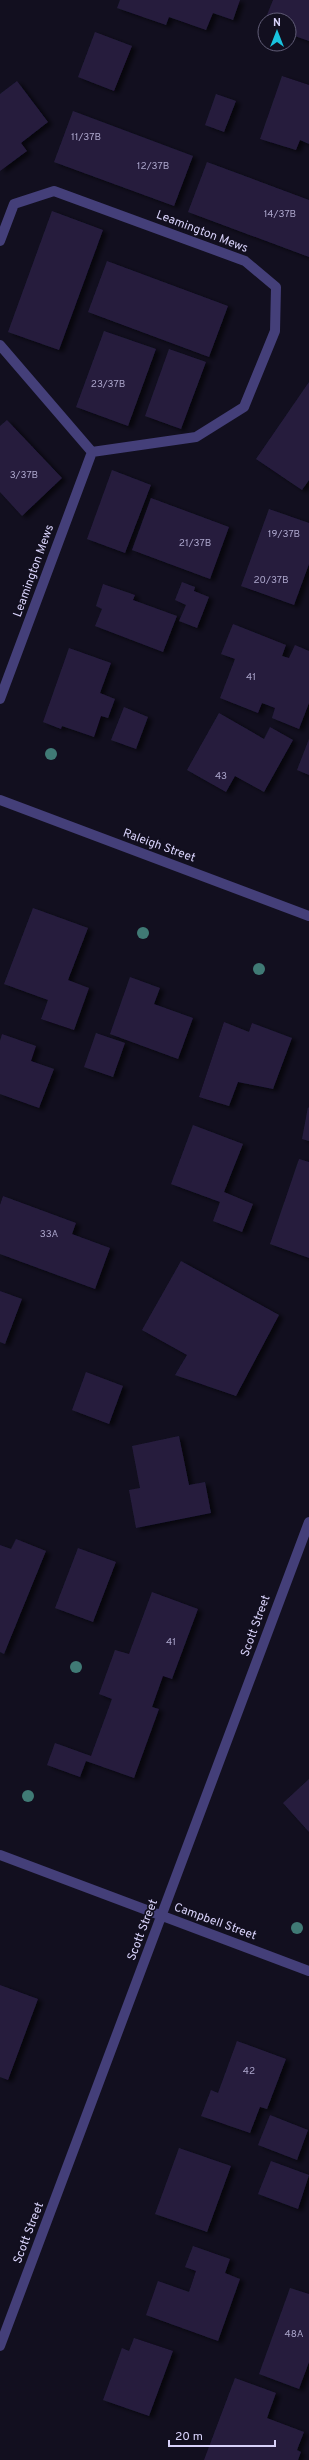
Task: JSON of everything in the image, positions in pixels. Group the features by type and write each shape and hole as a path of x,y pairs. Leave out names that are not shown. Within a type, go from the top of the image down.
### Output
{"street":[{"name":"Leamington Mews","path":"0,241 14,204 54,191 245,261 276,287 275,331 244,407 196,437 92,452 0,699"},
{"path":"0,345 92,452"},
{"name":"Raleigh Street","path":"0,800 309,916"},
{"name":"Scott Street","path":"0,2346 163,1916 309,1522"},
{"name":"Campbell Street","path":"0,1855 309,1971"}],"building":[{"path":"120,0 240,0 233,20 213,13 206,30 169,17 166,25 117,8"},
{"path":"273,0 309,0 309,41 297,37 297,12 268,12"},
{"path":"95,32 132,46 114,91 78,77"},
{"path":"282,76 309,85 309,144 300,140 296,150 260,139"},
{"path":"17,81 48,122 21,143 27,151 0,171 0,94"},
{"path":"216,94 236,101 224,132 205,125"},
{"path":"73,111 193,156 174,206 54,162"},
{"path":"207,162 309,200 309,257 188,212"},
{"path":"52,211 103,230 59,350 8,332"},
{"path":"107,261 228,306 209,357 88,312"},
{"path":"104,331 156,349 128,426 76,407"},
{"path":"169,349 206,362 181,429 145,416"},
{"path":"309,382 309,480 302,490 256,459"},
{"path":"7,420 62,478 22,516 0,492 0,426"},
{"path":"112,470 151,485 125,553 87,539"},
{"path":"151,498 229,527 210,579 132,550"},
{"path":"269,509 309,523 309,564 294,605 241,586"},
{"path":"182,582 195,587 194,591 209,597 197,628 179,621 186,605 175,600"},
{"path":"103,584 135,595 133,600 177,616 163,652 95,626 102,609 96,606"},
{"path":"233,624 286,645 282,656 289,658 295,645 309,651 309,703 299,729 272,718 275,708 262,703 258,713 220,698 235,659 221,654"},
{"path":"69,648 111,663 100,693 115,699 108,718 101,716 94,737 62,726 61,729 43,722"},
{"path":"124,707 148,717 136,749 111,740"},
{"path":"219,713 264,739 270,727 293,740 264,792 235,776 226,792 187,770"},
{"path":"309,739 309,775 297,770"},
{"path":"33,908 88,928 68,980 89,988 74,1030 41,1019 48,1000 4,984"},
{"path":"130,977 160,988 154,1004 193,1018 178,1059 110,1034"},
{"path":"224,1022 249,1032 252,1023 292,1038 273,1089 238,1082 229,1106 199,1097"},
{"path":"96,1033 125,1043 113,1077 84,1067"},
{"path":"2,1034 36,1046 31,1061 54,1069 39,1108 0,1094 0,1041"},
{"path":"308,1107 309,1108 309,1141 302,1139"},
{"path":"193,1125 243,1144 224,1192 253,1204 242,1232 213,1221 220,1202 171,1184"},
{"path":"299,1159 309,1162 309,1258 270,1244"},
{"path":"3,1196 76,1223 72,1234 110,1248 95,1289 0,1254 0,1205"},
{"path":"181,1261 279,1315 236,1396 175,1375 187,1355 142,1330"},
{"path":"0,1291 22,1299 5,1344 0,1342"},
{"path":"86,1372 123,1386 109,1424 72,1410"},
{"path":"179,1436 189,1485 205,1482 211,1513 136,1528 129,1490 140,1488 132,1446"},
{"path":"16,1539 46,1551 4,1654 0,1652 0,1545 11,1549"},
{"path":"78,1548 116,1562 93,1622 55,1608"},
{"path":"152,1592 198,1609 172,1679 163,1676 152,1707 159,1709 134,1778 86,1761 80,1777 47,1765 55,1743 91,1756 112,1699 99,1694 115,1650 129,1654"},
{"path":"309,1779 309,1832 283,1803"},
{"path":"0,1985 38,1999 8,2080 0,2077"},
{"path":"237,2041 286,2059 267,2109 260,2107 250,2133 201,2116 211,2090 218,2093"},
{"path":"270,2115 308,2130 297,2160 258,2145"},
{"path":"179,2148 231,2166 207,2232 155,2214"},
{"path":"271,2161 309,2175 298,2209 258,2194"},
{"path":"193,2246 230,2259 225,2273 240,2279 218,2341 146,2315 158,2281 189,2292 196,2271 185,2267"},
{"path":"290,2288 309,2294 309,2362 299,2389 259,2374"},
{"path":"134,2338 173,2351 149,2416 103,2400 122,2348 129,2351"},
{"path":"235,2378 276,2393 267,2418 304,2432 297,2450 301,2452 298,2460 204,2460"}]}
